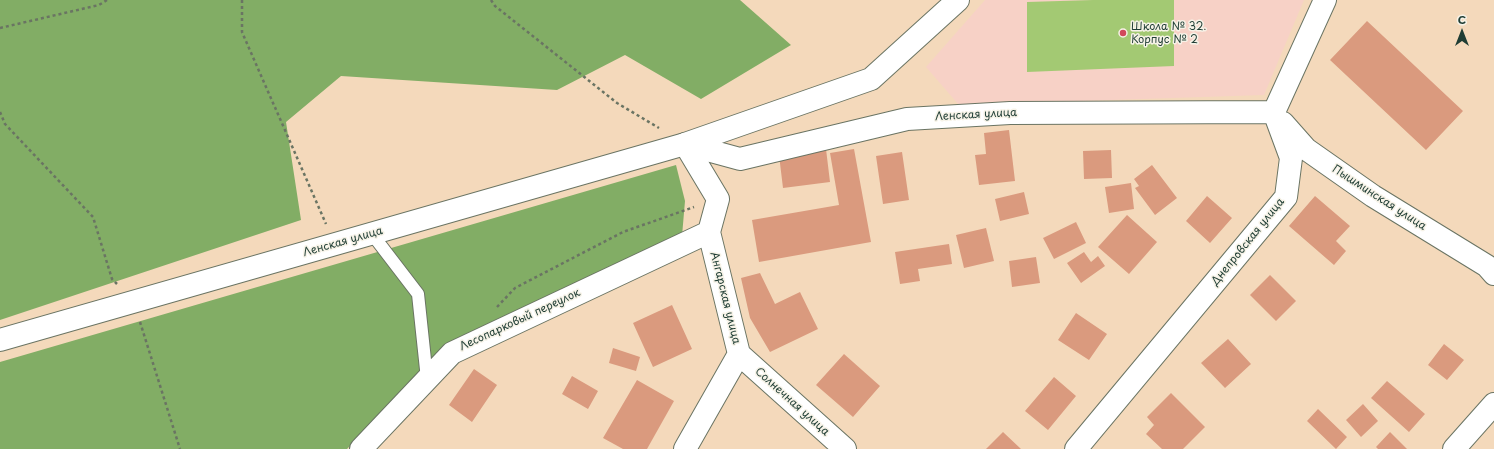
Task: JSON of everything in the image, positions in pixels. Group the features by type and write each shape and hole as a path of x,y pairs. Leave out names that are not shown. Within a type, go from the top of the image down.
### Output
{"street":[{"name":"Ленская улица","path":"0,340 685,144 871,79 958,0"},
{"path":"1274,112 1325,0"},
{"name":"Ленская улица","path":"685,144 740,159 907,119 1010,113 1274,112"},
{"name":"Пышминская улица","path":"1274,112 1306,149 1373,196 1487,266 1494,274"},
{"name":"Днепровская улица","path":"1076,449 1286,196 1291,158 1274,112"},
{"path":"685,144 718,199"},
{"name":"Ангарская улица","path":"685,449 739,354 709,232 718,199"},
{"name":"Лесопарковый переулок","path":"361,449 452,353 709,232"},
{"name":"Солнечная улица","path":"739,354 845,449"},
{"path":"1454,449 1494,404"}],"lane":[{"path":"372,234 418,294 427,378"}],"path":[{"path":"0,28 99,5 107,0"},
{"path":"242,0 242,32 335,244"},
{"path":"491,0 495,6 617,103 685,144"},
{"path":"0,112 4,124 93,217 112,279 133,302 180,449"},
{"path":"494,310 515,288 623,232 718,199"}],"shaded area":[{"name":"Школа № 32. Корпус № 2","path":"985,0 1304,0 1264,95 959,105 926,67"}],"green space":[{"path":"0,0 740,0 791,45 701,99 625,55 557,90 341,76 286,122 301,220 0,320"},
{"path":"1174,0 1174,66 1027,72 1027,2"},
{"path":"676,165 685,201 682,236 441,353 347,449 0,449 0,362"}],"building":[{"path":"1367,21 1463,111 1426,150 1330,60"},
{"path":"1009,130 1015,181 979,185 975,155 986,154 984,133"},
{"path":"826,149 830,182 783,188 779,155"},
{"path":"854,149 871,242 759,262 752,220 839,205 830,153"},
{"path":"1111,150 1112,178 1084,179 1083,151"},
{"path":"902,152 909,200 883,204 876,156"},
{"path":"1152,165 1177,198 1155,215 1135,188 1139,186 1134,179"},
{"path":"1131,183 1134,209 1109,213 1105,187"},
{"path":"1024,192 1029,214 1000,221 995,199"},
{"path":"1207,196 1232,218 1210,243 1186,221"},
{"path":"1315,196 1350,226 1336,241 1346,251 1334,265 1289,226"},
{"path":"1127,215 1157,242 1129,274 1098,247"},
{"path":"1076,222 1086,243 1054,259 1043,238"},
{"path":"986,228 994,261 964,268 956,235"},
{"path":"949,244 952,264 918,269 920,281 900,284 895,252"},
{"path":"1084,252 1091,262 1098,256 1105,266 1081,283 1067,263"},
{"path":"1036,257 1040,283 1012,287 1009,261"},
{"path":"760,273 775,304 800,292 818,329 770,352 750,318 741,278"},
{"path":"1270,275 1296,301 1276,321 1250,295"},
{"path":"672,305 692,349 653,367 633,323"},
{"path":"1076,313 1107,334 1089,360 1058,340"},
{"path":"1228,339 1251,364 1225,388 1201,363"},
{"path":"1444,344 1464,360 1447,380 1428,365"},
{"path":"613,348 640,357 636,371 609,363"},
{"path":"844,354 880,386 853,417 816,385"},
{"path":"474,369 497,385 472,422 449,405"},
{"path":"572,376 598,391 588,409 562,394"},
{"path":"1054,377 1076,396 1048,430 1025,411"},
{"path":"637,380 674,401 647,449 623,449 603,438"},
{"path":"1387,381 1425,414 1409,432 1371,398"},
{"path":"1171,393 1205,427 1183,449 1162,449 1146,434 1154,425 1147,417"},
{"path":"1363,404 1378,421 1361,437 1346,420"},
{"path":"1318,409 1347,437 1336,449 1307,421"},
{"path":"1003,432 1021,449 986,449"},
{"path":"1390,432 1407,449 1378,449 1376,447"}],"place":[{"name":"Школа № 32. Корпус № 2","path":"1123,33"}]}
